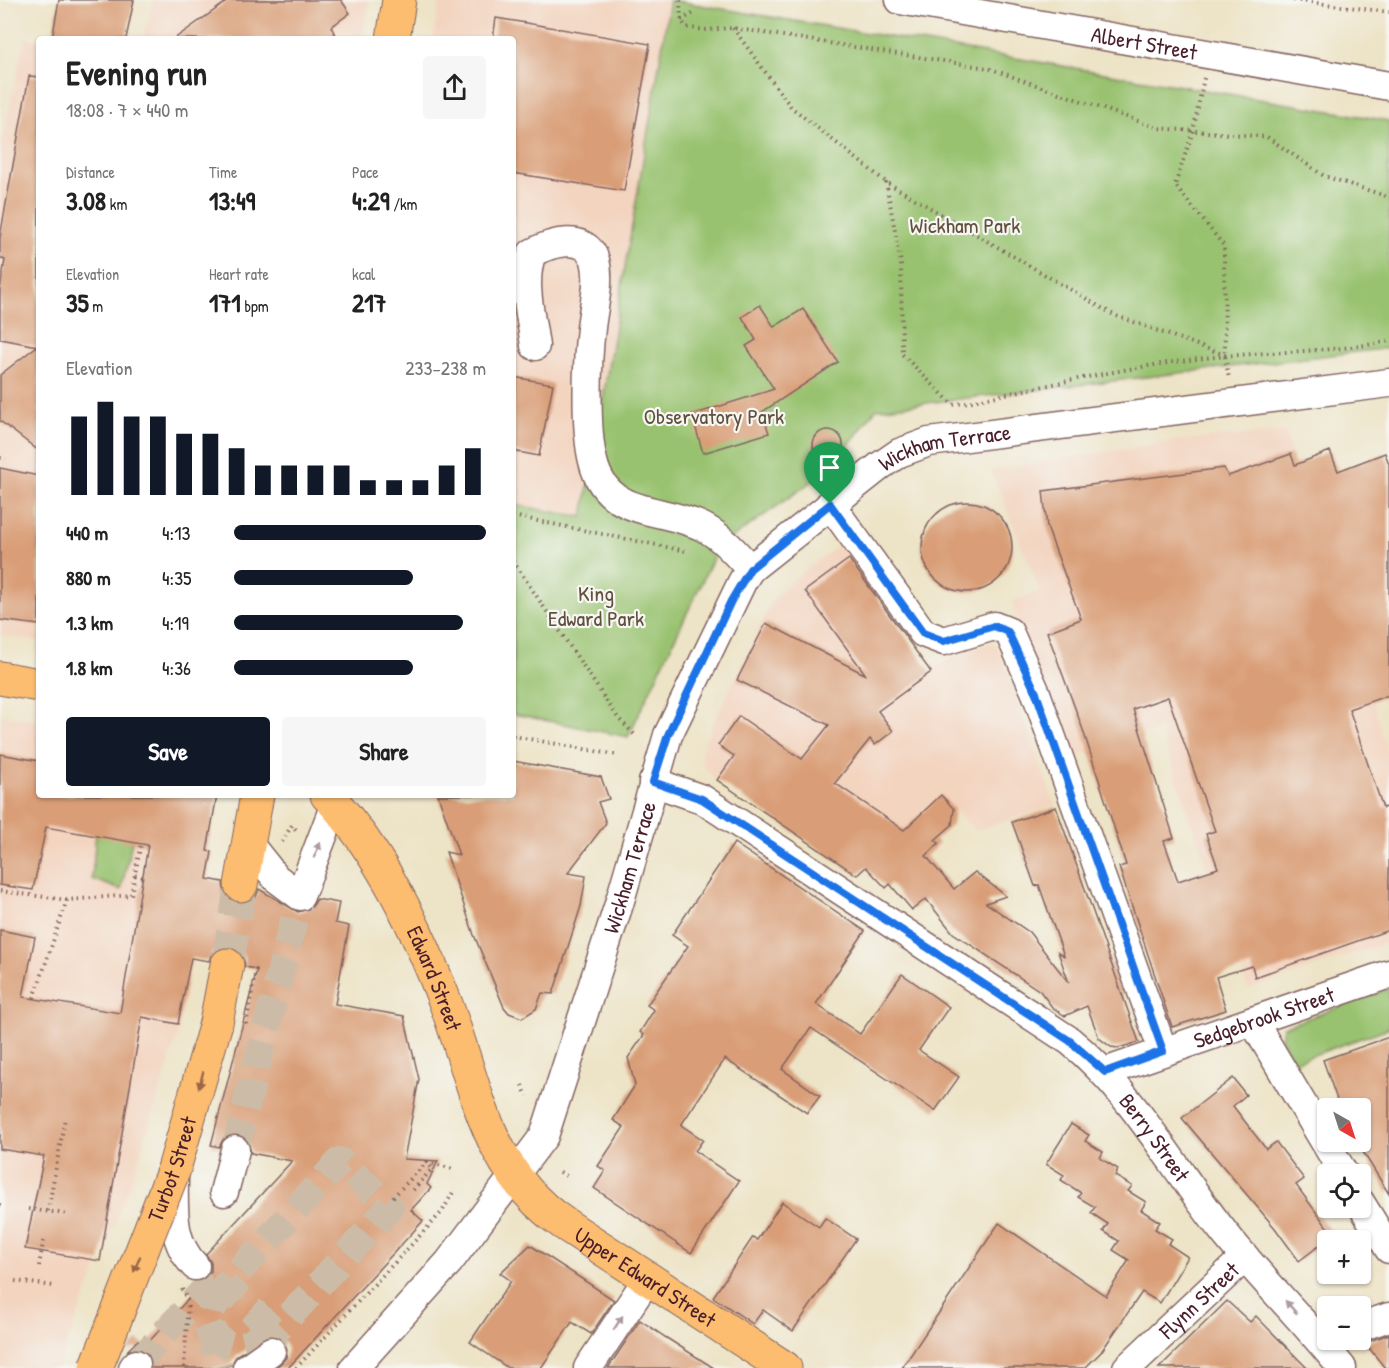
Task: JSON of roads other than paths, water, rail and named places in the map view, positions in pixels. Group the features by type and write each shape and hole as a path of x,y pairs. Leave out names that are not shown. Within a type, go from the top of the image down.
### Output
{"main road":[{"path":"393,36 399,0"},
{"path":"0,678 36,684"},
{"path":"241,885 256,798"},
{"name":"Edward Street","path":"331,799 370,852 412,927 446,1005 491,1136 515,1177"},
{"name":"Turbot Street","path":"96,1368 174,1169 199,1089 216,1023 227,964"},
{"name":"Upper Edward Street","path":"515,1177 529,1195 552,1216 785,1368"}],"street":[{"name":"Albert Street","path":"900,0 1389,86"},
{"path":"535,345 526,268 532,253 558,242 569,241 579,245 595,258 598,276 588,362 592,460 601,482 611,495 627,505 689,520 705,528 733,550 750,569"},
{"name":"Wickham Terrace","path":"354,1366 449,1262 541,1143 550,1122 619,904 668,735 731,601 750,569 830,504 899,453 929,442 1389,383"},
{"path":"830,504 923,633 944,641 994,626 1008,632 1036,693 1163,1051"},
{"name":"Berry Street","path":"653,782 702,799 1070,1041 1105,1072 1245,1257 1317,1330"},
{"path":"248,843 276,878 300,896 331,799"},
{"name":"Sedgebrook Street","path":"1105,1072 1389,974"},
{"path":"1253,1022 1338,1164"},
{"path":"224,1192 235,1150"},
{"path":"174,1169 175,1233 184,1256 187,1276"},
{"path":"1370,1218 1389,1249"},
{"name":"Flynn Street","path":"1127,1368 1245,1257"},
{"path":"588,1368 648,1278"},
{"path":"1371,1323 1389,1317"},
{"name":"Berry Street","path":"1333,1350 1342,1368"},
{"path":"247,1368 271,1351"}],"tunnel":[{"path":"227,965 241,885"},
{"path":"235,1150 300,896"},
{"path":"271,1351 275,1332 390,1207 340,1161 225,1286 275,1332"},
{"path":"136,1364 204,1290 215,1286 225,1286"},
{"path":"228,1290 216,1303 211,1317 211,1325 219,1339 226,1344 242,1346 251,1343 268,1326"},
{"path":"208,1325 221,1368"}],"park label":[{"name":"Wickham Park","path":"965,225"},
{"name":"Observatory Park","path":"714,416"},
{"name":"King Edward Park","path":"596,606"}]}
